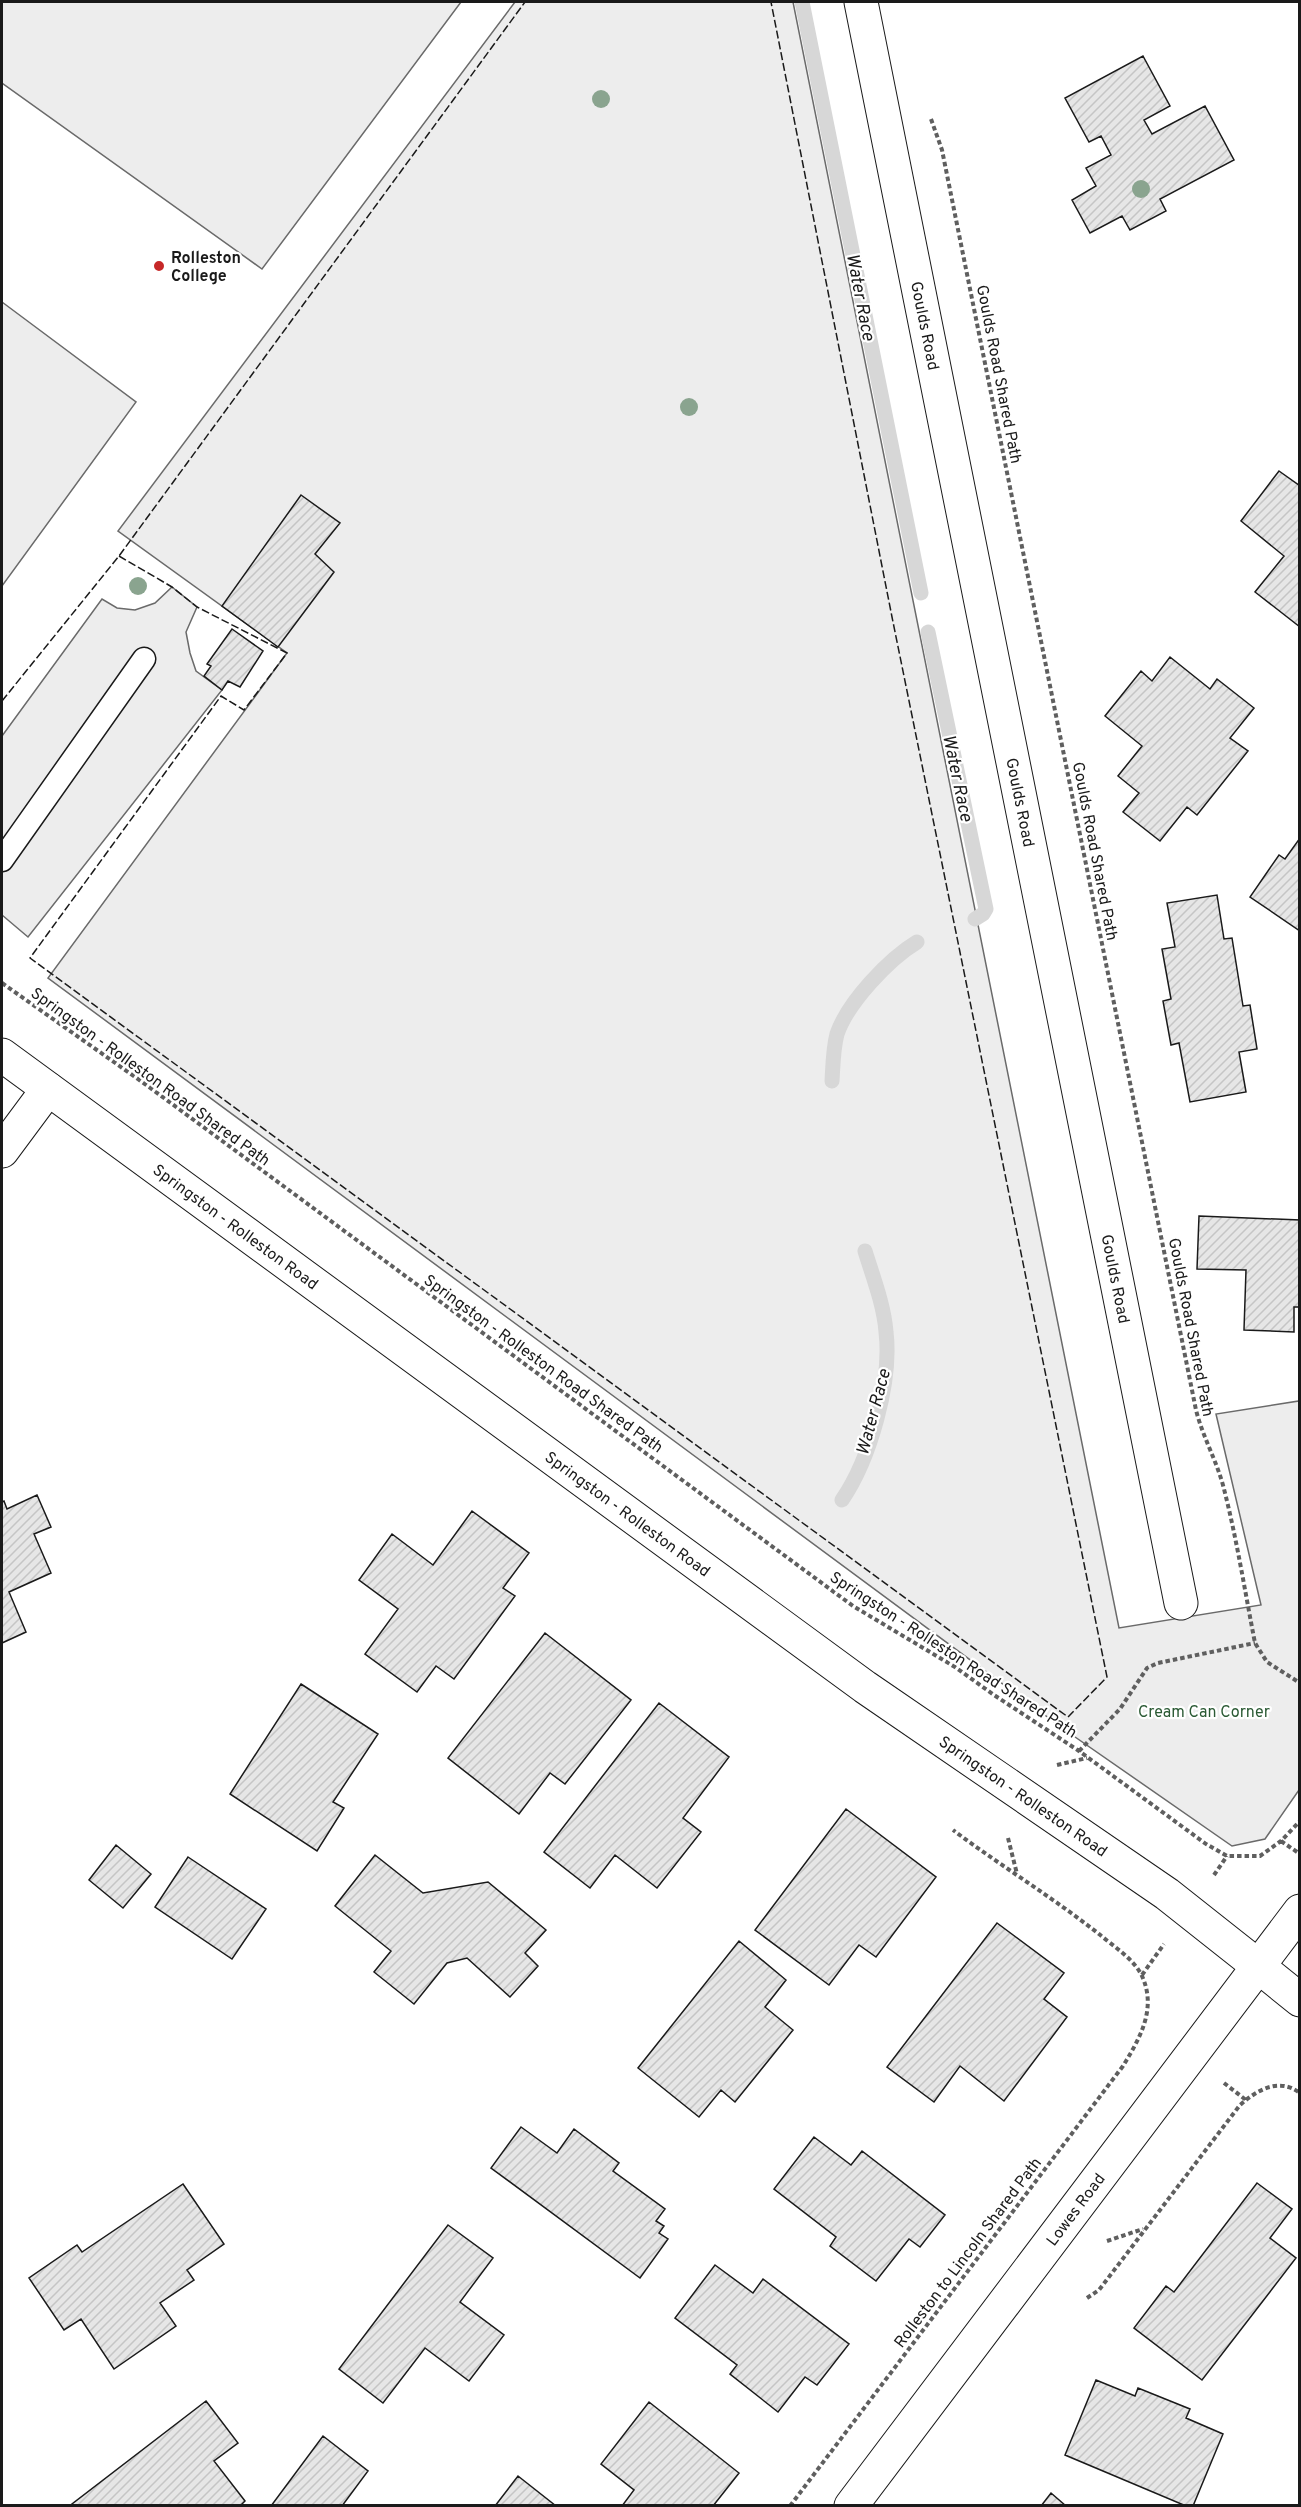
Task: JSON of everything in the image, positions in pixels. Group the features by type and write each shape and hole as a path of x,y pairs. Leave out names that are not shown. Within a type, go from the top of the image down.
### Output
{"main road":[{"name":"Goulds Road","path":"861,2 1181,1603"},
{"name":"Springston - Rolleston Road","path":"2,1055 865,1687 1162,1890 1299,2000"},
{"path":"2,1151 48,1089"},
{"name":"Lowes Road","path":"852,2505 1299,1911"}],"lane":[{"path":"2,860 144,659"}],"path":[{"name":"Goulds Road Shared Path","path":"927,111 938,133 944,161 1196,1410 1224,1489 1255,1643 1267,1662 1299,1683"},
{"name":"Springston - Rolleston Road Shared Path","path":"2,983 145,1084 853,1606 955,1666 994,1695 1079,1751 1206,1844 1227,1856"},
{"name":"Springston - Rolleston Road Shared Path","path":"1079,1751 1120,1709 1147,1668 1158,1663 1255,1643"},
{"name":"Springston - Rolleston Road Shared Path","path":"1075,1761 1088,1758"},
{"path":"1221,1864 1227,1856 1260,1856 1281,1841 1299,1821"},
{"path":"953,1830 1017,1874 1123,1954 1142,1975 1147,1994 1148,2011 1145,2022 1152,2027"},
{"path":"1281,1841 1299,1854"},
{"path":"1010,1847 1017,1874"},
{"path":"1142,1975 1155,1957"},
{"name":"Rolleston to Lincoln Shared Path","path":"790,2505 1123,2066 1138,2042 1145,2022"},
{"path":"1088,2298 1099,2290 1252,2094 1271,2086 1282,2085 1299,2093"},
{"path":"1238,2093 1246,2100"},
{"path":"1127,2234 1145,2229"}],"shaded area":[{"path":"2,2 461,2 262,269 2,83"},
{"path":"515,2 793,2 1119,1628 1261,1605 1216,1414 1299,1401 1299,1790 1265,1839 1232,1846 1065,1730 48,978 287,653 118,531"},
{"path":"2,302 136,402 2,586"},
{"path":"172,587 197,607 186,632 196,671 222,690 28,937 2,915 2,736 102,599 117,608 135,610 155,603"}],"building":[{"path":"1143,56 1170,106 1144,120 1152,134 1205,106 1234,160 1160,199 1166,211 1130,230 1122,216 1090,233 1072,200 1096,186 1086,168 1111,155 1101,136 1089,142 1065,98"},
{"path":"1279,471 1300,486 1300,627 1255,592 1284,556 1241,521"},
{"path":"301,495 340,523 315,554 334,572 278,647 222,606"},
{"path":"232,629 263,651 240,687 228,681 222,690 204,676 211,666 207,664"},
{"path":"1170,657 1210,689 1217,679 1254,708 1230,738 1248,751 1197,815 1187,807 1160,841 1123,812 1139,793 1118,776 1142,746 1105,716 1141,671 1152,681"},
{"path":"1300,838 1300,931 1250,897 1279,855 1285,859"},
{"path":"1217,895 1224,939 1232,938 1243,1006 1250,1005 1257,1049 1239,1052 1246,1092 1190,1102 1179,1043 1171,1045 1163,1001 1171,999 1162,949 1175,947 1167,903"},
{"path":"1199,1216 1300,1220 1300,1307 1294,1307 1294,1332 1244,1330 1246,1270 1197,1269"},
{"path":"37,1495 51,1527 34,1534 51,1573 9,1592 26,1632 2,1643 2,1502 4,1501 7,1509"},
{"path":"472,1511 529,1553 503,1588 515,1596 454,1679 436,1666 417,1692 365,1654 398,1609 359,1580 392,1534 433,1565"},
{"path":"545,1633 631,1700 565,1784 550,1773 519,1814 448,1758"},
{"path":"301,1684 378,1734 333,1802 344,1808 317,1851 230,1794"},
{"path":"659,1703 729,1757 683,1818 701,1832 657,1888 615,1855 590,1888 544,1852"},
{"path":"846,1809 936,1877 876,1957 859,1945 829,1985 755,1930"},
{"path":"116,1845 151,1874 123,1908 89,1880"},
{"path":"375,1855 423,1893 488,1882 546,1930 525,1953 538,1966 510,1997 467,1958 447,1963 414,2004 374,1972 391,1951 335,1906"},
{"path":"188,1857 266,1909 232,1959 155,1907"},
{"path":"997,1923 1064,1973 1044,1999 1067,2017 1004,2101 960,2066 934,2102 887,2067"},
{"path":"739,1941 786,1980 765,2007 793,2030 735,2102 721,2090 699,2117 638,2068"},
{"path":"521,2127 557,2153 574,2129 619,2163 613,2171 665,2209 656,2221 664,2226 659,2233 668,2239 640,2278 491,2168"},
{"path":"814,2137 851,2165 862,2151 945,2215 920,2247 909,2239 876,2281 830,2246 836,2237 774,2189"},
{"path":"1257,2183 1292,2209 1270,2238 1296,2258 1202,2380 1134,2328 1166,2286 1174,2292"},
{"path":"183,2184 224,2244 187,2270 194,2280 160,2303 176,2326 114,2369 81,2319 64,2330 29,2278 77,2245 82,2252"},
{"path":"448,2225 493,2258 460,2302 504,2335 469,2381 425,2348 383,2403 339,2369"},
{"path":"715,2265 753,2293 763,2279 849,2344 817,2385 805,2377 778,2412 730,2374 737,2365 675,2318"},
{"path":"1096,2380 1135,2396 1138,2388 1190,2409 1186,2418 1223,2434 1193,2506 1186,2506 1065,2455"},
{"path":"206,2401 238,2443 214,2461 245,2501 240,2506 73,2506 72,2504"},
{"path":"649,2402 739,2473 713,2506 622,2506 634,2490 601,2464"},
{"path":"323,2436 368,2471 342,2506 271,2506"},
{"path":"518,2476 556,2506 495,2506"},
{"path":"1051,2493 1066,2506 1041,2506"}],"waterway":[{"name":"Water Race","path":"802,2 921,593"},
{"name":"Water Race","path":"928,632 986,909 975,919"},
{"name":"Water Race","path":"832,1081 834,1051 842,1022 860,995 882,970 917,942"},
{"name":"Water Race","path":"842,1500 862,1463 870,1442 886,1374 885,1322 865,1251"}],"fence":[{"path":"2,701 119,556 525,2"},
{"path":"119,556 172,587 197,607 287,653 244,710 221,696 30,958 1068,1717 1107,1677 892,617 771,2"}],"place":[{"name":"Rolleston College","path":"159,266"}],"park label":[{"name":"Cream Can Corner","path":"1204,1711"}]}
